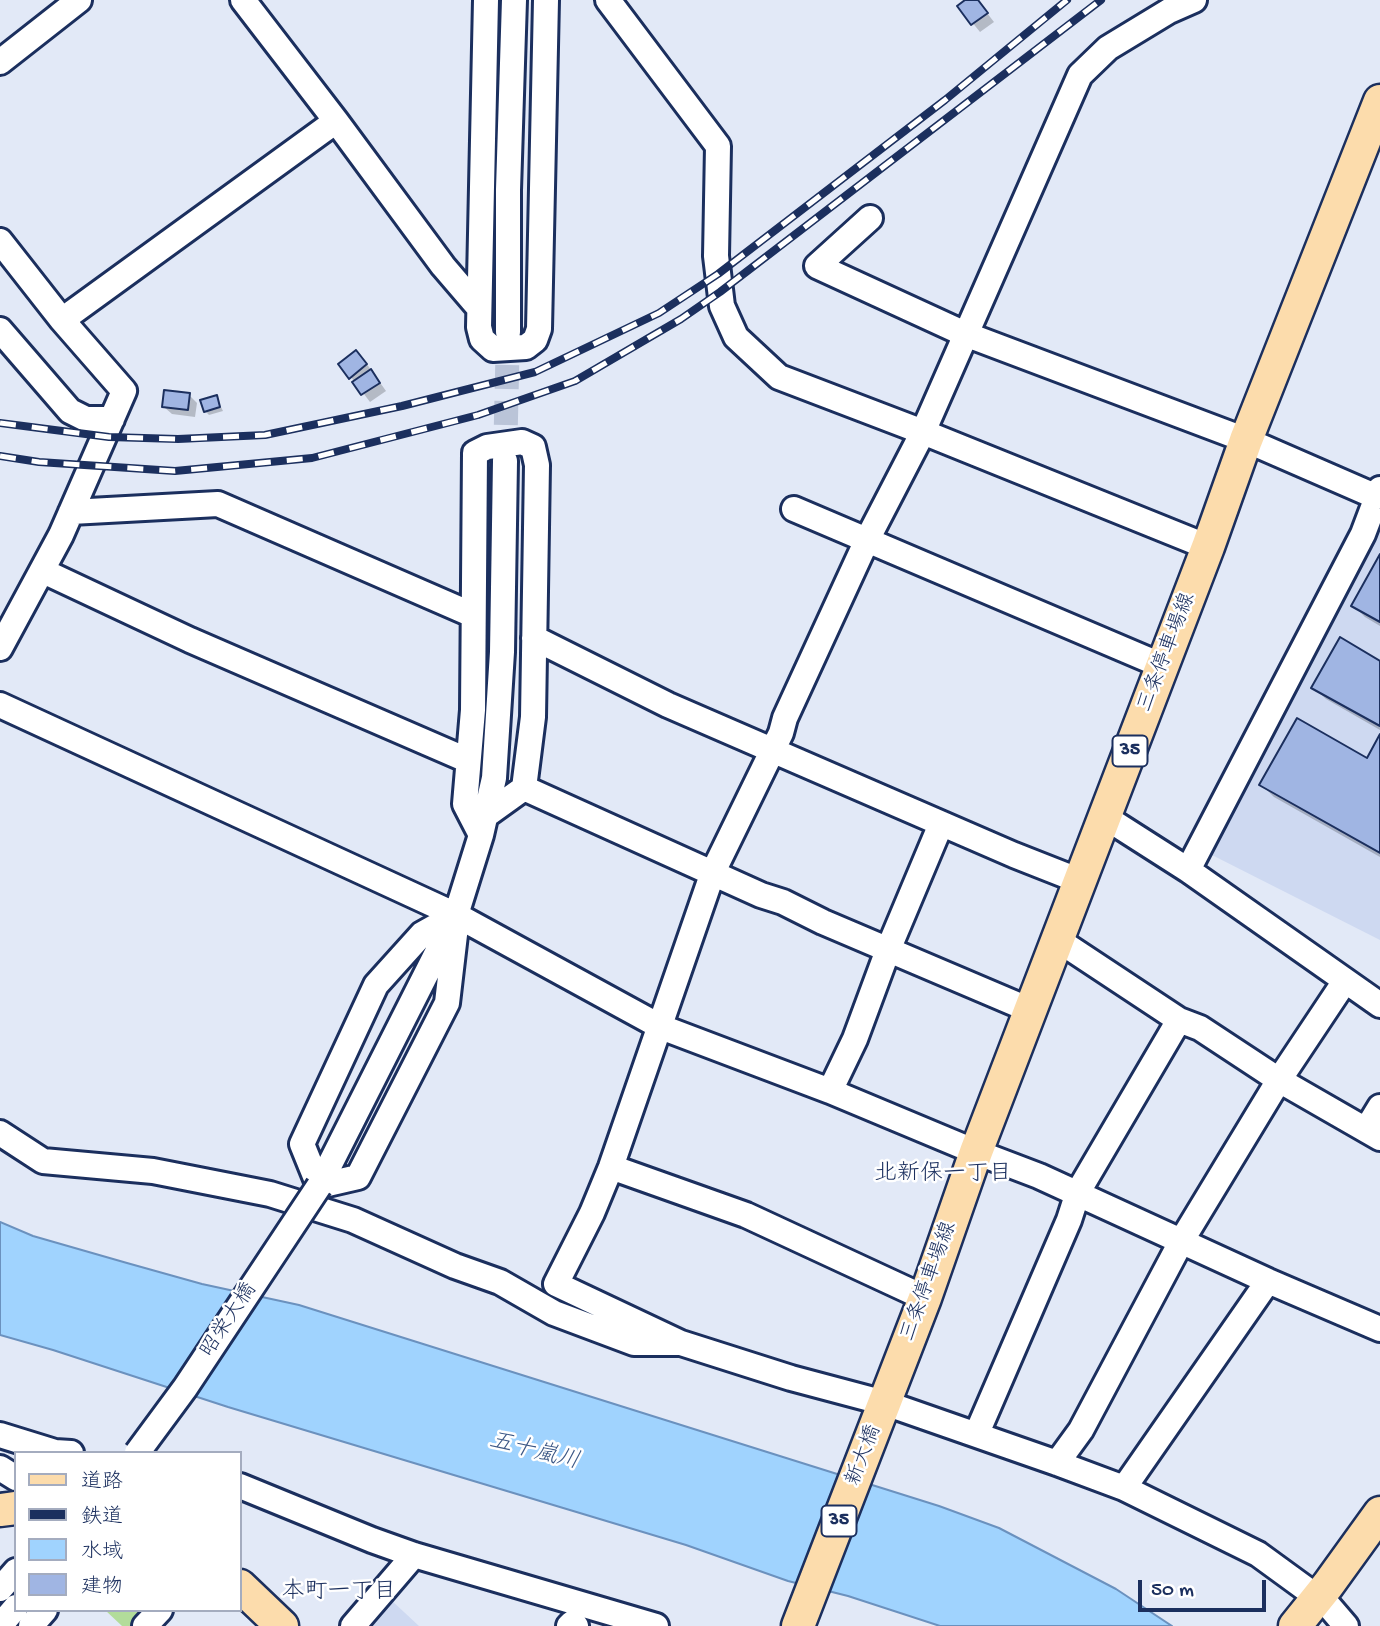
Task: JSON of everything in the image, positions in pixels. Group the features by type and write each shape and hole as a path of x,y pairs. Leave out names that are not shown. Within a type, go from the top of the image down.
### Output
{"main road":[{"name":"三条停車場線","path":"883,1409 976,1152 1163,666 1246,440 1380,102"},
{"name":"新大橋","path":"799,1626 883,1409"},
{"path":"1315,1613 1380,1513"},
{"path":"243,1588 282,1626"}],"street":[{"path":"0,62 79,0"},
{"path":"243,0 443,266 479,308"},
{"path":"486,0 479,327 482,339 493,349 526,347 535,340 539,329 546,0"},
{"path":"508,332 508,190 514,0"},
{"path":"608,0 718,146 716,256 722,306 736,337 779,377 1208,547"},
{"path":"1194,0 1169,11 1108,48 1080,75 923,432 867,540 773,749 713,873 611,1167 592,1213 556,1283 681,1343 883,1409 977,1433 1124,1489 1258,1554 1315,1613 1346,1626"},
{"path":"62,320 336,121"},
{"path":"870,218 817,265 965,334 1378,493 1363,534 1188,870"},
{"path":"0,241 62,320 124,391 43,571 0,648"},
{"path":"0,330 70,411 86,419 112,418"},
{"path":"522,442 533,447 537,465 533,717 524,788 483,825 465,804 473,710 475,453 488,447 522,442"},
{"name":"昭栄大橋","path":"139,1451 186,1388 319,1186 456,915 494,778 502,652 506,461"},
{"path":"71,512 218,504 473,615"},
{"path":"794,509 1163,666"},
{"path":"43,571 190,639 467,760"},
{"path":"534,638 668,705 941,824 1080,881"},
{"path":"0,705 456,915 661,1027 830,1091 1078,1192 1268,1281 1380,1329"},
{"path":"524,788 888,950 1030,1010"},
{"path":"1105,817 1188,870 1380,1005"},
{"path":"830,1091 855,1039 888,950 941,824"},
{"path":"319,1186 302,1144 376,985 422,934 456,915"},
{"path":"1058,940 1180,1020 1200,1028 1279,1080 1373,1134 1380,1107"},
{"path":"1057,1463 1081,1430 1182,1240 1279,1080 1345,981"},
{"path":"977,1433 1069,1220 1078,1192 1180,1020"},
{"path":"0,1133 43,1161 153,1171 282,1197 353,1220 455,1266 499,1282 554,1313 634,1343 681,1343"},
{"path":"611,1167 746,1214 925,1297"},
{"path":"1124,1489 1268,1281"},
{"path":"0,1435 52,1451"},
{"path":"242,1487 415,1555 640,1624"},
{"path":"354,1626 415,1555"},
{"path":"0,1590 14,1573"},
{"path":"0,1626 14,1609"},
{"path":"31,1626 43,1612"},
{"path":"145,1626 158,1612"}],"shaded area":[{"path":"1380,529 1380,940 1208,853"},
{"path":"390,1599 419,1626 364,1626"}],"green space":[{"path":"107,1612 150,1612 136,1626 122,1626"}],"water":[{"name":"五十嵐川","path":"0,1222 33,1236 202,1284 299,1305 939,1506 999,1528 1116,1589 1172,1626 940,1626 848,1596 788,1581 686,1545 228,1407 0,1335"}],"building":[{"path":"965,0 978,0 988,13 971,25 957,6"},
{"path":"356,350 367,364 349,379 338,364"},
{"path":"371,369 380,383 361,395 352,382"},
{"path":"164,390 190,393 188,410 162,407"},
{"path":"217,395 220,407 204,412 200,400"},
{"path":"1380,554 1380,622 1351,606"},
{"path":"1340,637 1380,661 1380,726 1311,688"},
{"path":"1297,718 1367,758 1380,734 1380,853 1259,785"}],"tunnel":[{"path":"505,461 508,332"}],"railway":[{"path":"0,423 109,437 178,439 265,435 402,406 535,372 659,313 718,274 945,100 1067,0"},
{"path":"0,456 39,462 175,471 312,458 478,415 575,381 681,319 720,292 1101,0"}],"district":[{"name":"北新保一丁目","path":"943,1175"},
{"name":"本町一丁目","path":"339,1593"}]}
